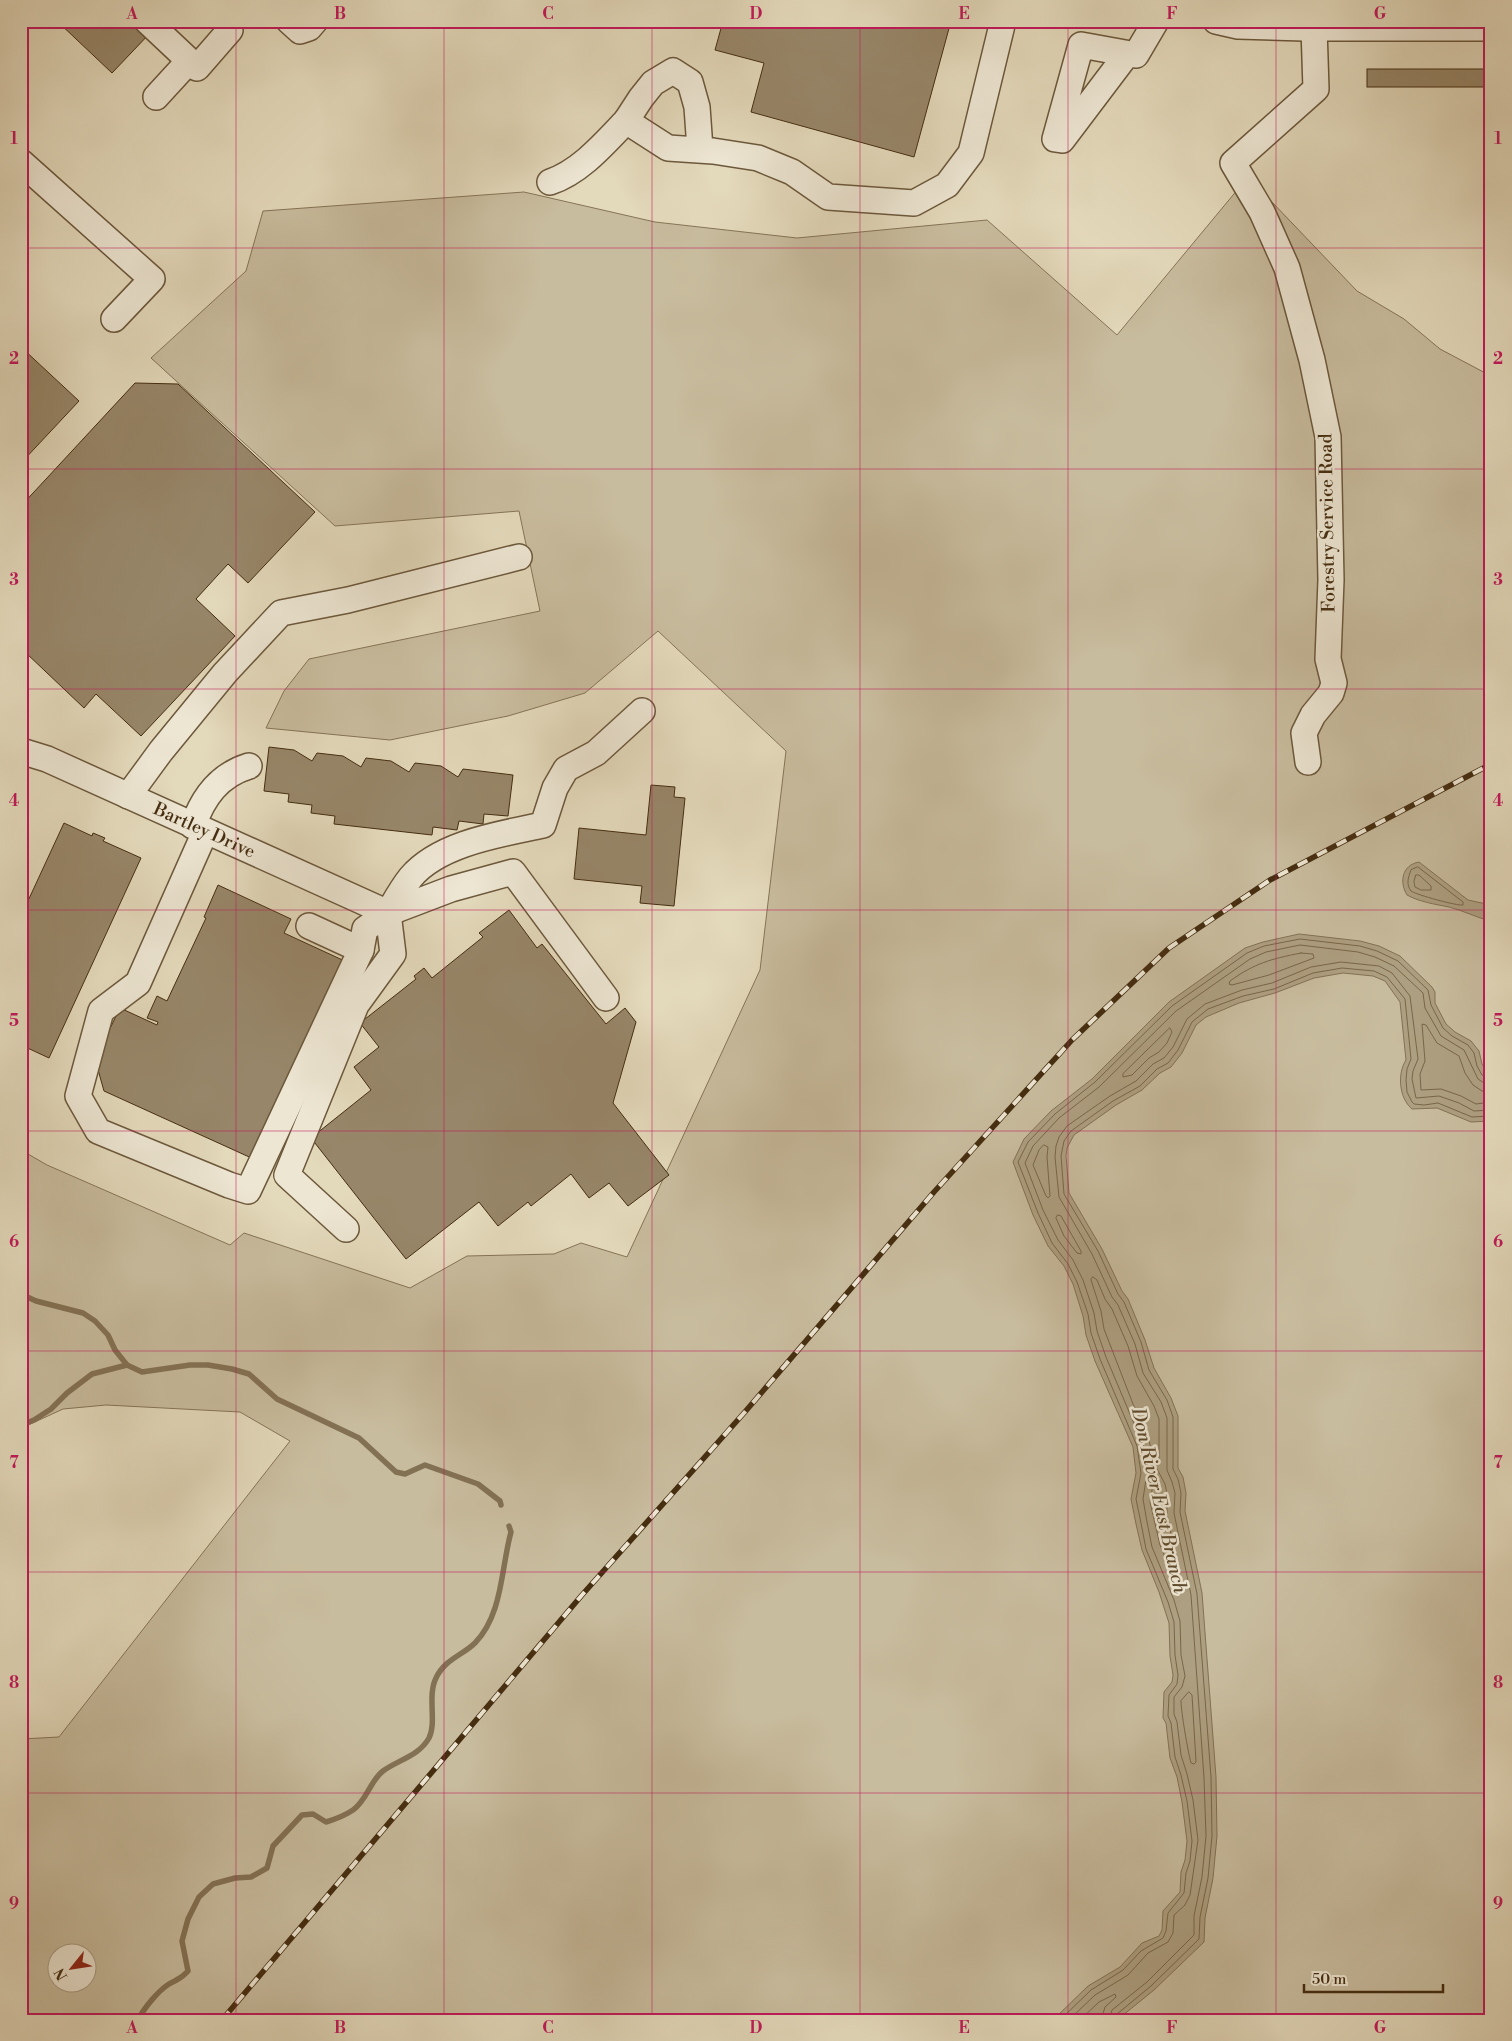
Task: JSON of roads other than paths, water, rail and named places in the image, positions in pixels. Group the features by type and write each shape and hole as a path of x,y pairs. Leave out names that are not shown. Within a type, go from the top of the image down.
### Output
{"street":[{"path":"147,21 197,68 230,30"},
{"path":"290,21 300,31 309,28 315,21"},
{"path":"626,121 668,148 700,150 758,158 792,172 828,197 914,203 947,185 971,153 1002,21"},
{"path":"1127,54 1136,56 1156,21"},
{"path":"1216,21 1238,26 1314,28 1491,28"},
{"name":"Forestry Service Road","path":"1308,762 1304,739 1306,727 1321,704 1331,693 1334,683 1328,652 1332,580 1328,437 1312,360 1287,268 1262,212 1233,163 1316,89 1314,28"},
{"path":"156,97 190,61"},
{"path":"550,182 564,177 601,147 626,121 653,83 673,70 690,82 698,107 700,150"},
{"path":"21,162 152,279 114,319"},
{"path":"128,796 161,751 220,680 281,613 354,598 520,556"},
{"path":"346,1229 287,1175 356,1005 392,954 388,913 412,877 440,854 480,840 543,825 554,788 566,769 596,753 642,711"},
{"name":"Bartley Drive","path":"21,751 47,759 388,913"},
{"path":"249,766 232,772 211,791 198,811 199,829 138,983 101,1011 78,1096 98,1131 248,1191 361,950 365,928 388,913 451,889 513,872 606,998"},
{"path":"309,926 361,950"}],"water":[{"path":"1419,862 1468,900 1491,905 1491,921 1407,895 1403,885 1404,875 1409,867"},
{"name":"Don River East Branch","path":"1299,934 1360,941 1379,946 1400,956 1432,987 1435,992 1435,1003 1446,1024 1455,1032 1471,1041 1479,1051 1482,1064 1487,1072 1491,1074 1491,1121 1471,1122 1437,1108 1412,1109 1404,1099 1401,1086 1401,1072 1406,1060 1400,1002 1385,981 1373,976 1343,973 1314,978 1275,993 1239,1003 1206,1017 1196,1025 1182,1053 1171,1067 1160,1073 1142,1090 1116,1105 1074,1135 1067,1148 1069,1193 1102,1249 1122,1291 1128,1299 1154,1368 1171,1398 1178,1416 1178,1468 1183,1477 1186,1493 1185,1511 1202,1593 1216,1777 1217,1836 1213,1878 1205,1918 1204,1942 1154,1990 1117,2020 1053,2020 1088,1986 1120,1967 1142,1943 1159,1936 1162,1930 1163,1911 1180,1892 1181,1872 1185,1860 1187,1841 1182,1802 1177,1777 1170,1758 1166,1723 1163,1718 1164,1692 1172,1682 1173,1675 1170,1656 1169,1623 1142,1550 1136,1524 1131,1499 1136,1473 1133,1447 1095,1361 1086,1335 1083,1316 1073,1284 1064,1266 1048,1246 1033,1215 1013,1162 1024,1139 1051,1111 1092,1079 1169,1002 1245,948"}],"waterway":[{"path":"21,1294 36,1301 83,1313 95,1321 108,1335 115,1350 127,1365 142,1372 190,1365 208,1365 249,1374 277,1399 359,1438 396,1472 405,1474 425,1465 478,1484 500,1501 501,1505"},
{"path":"21,1425 34,1420 51,1409 67,1393 92,1374 127,1365"},
{"path":"138,2020 160,1991 188,1971 182,1941 188,1919 199,1897 213,1884 235,1878 251,1877 267,1868 273,1846 302,1815 313,1814 326,1822 353,1810 362,1801 383,1771 414,1753 425,1744 431,1732 432,1693 436,1678 444,1666 475,1643 491,1618 500,1590 511,1532 509,1526"}],"railway":[{"path":"222,2020 582,1595 744,1413 934,1192 1072,1040 1169,948 1270,880 1491,764"}]}
